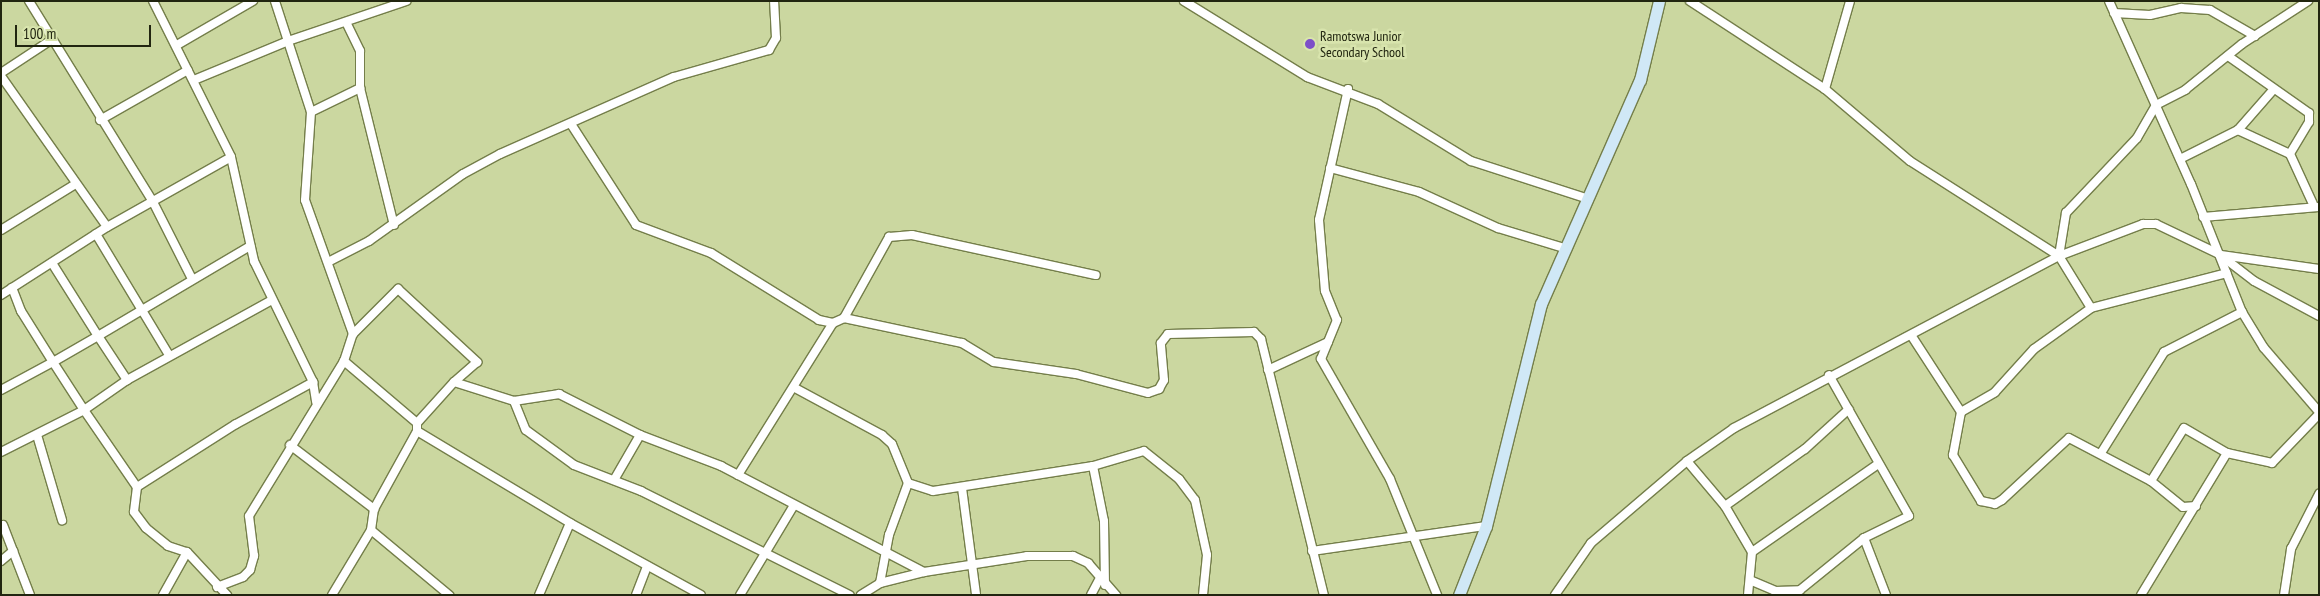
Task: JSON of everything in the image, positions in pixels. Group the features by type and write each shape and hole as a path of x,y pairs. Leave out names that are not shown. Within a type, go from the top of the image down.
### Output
{"street":[{"path":"29,1 100,120 152,200 192,279"},
{"path":"153,1 177,45 231,157 250,246 270,301 313,382 316,402"},
{"path":"177,45 253,1"},
{"path":"275,1 311,112 305,200 353,334"},
{"path":"194,80 288,41 406,1"},
{"path":"328,262 394,225 463,174 674,78 769,50 776,38 774,1"},
{"path":"1184,1 1307,76 1348,90 1471,161 1589,199"},
{"path":"1460,595 1486,526 1541,304 1567,249 1640,80 1659,1"},
{"path":"1690,1 1825,89 1910,161 2059,256 2091,308"},
{"path":"1825,89 1850,1"},
{"path":"2109,1 2180,159 2242,312 2264,348 2319,413 2272,464 2227,453 2184,428 2151,481"},
{"path":"2059,256 2066,213 2137,138 2156,105 2185,90 2255,36 2308,1"},
{"path":"2114,13 2150,15 2195,8 2210,10 2255,36"},
{"path":"346,22 360,51 360,88 394,225"},
{"path":"51,40 1,74 74,185 107,227"},
{"path":"2228,56 2273,90 2309,113 2309,122 2290,154"},
{"path":"100,120 188,70"},
{"path":"311,112 360,88"},
{"path":"1348,90 1319,220 1325,291 1337,320 1322,364 1390,479 1437,595"},
{"path":"2180,159 2238,130 2273,90"},
{"path":"571,124 636,225 711,253 819,320 833,323"},
{"path":"2203,217 2316,206 2290,154 2238,130"},
{"path":"1,295 152,200 231,157"},
{"path":"1330,168 1419,192 1498,228 1567,249"},
{"path":"1,230 74,185"},
{"path":"1555,595 1590,543 1687,461 1734,428 1830,375 2059,256 2150,223 2166,227 2219,254 2254,281 2319,316"},
{"path":"96,234 169,355"},
{"path":"844,318 883,241 899,234 1096,275"},
{"path":"1,390 98,336 139,308 250,246"},
{"path":"2219,254 2319,269"},
{"path":"52,263 127,380"},
{"path":"1961,412 1995,392 2034,349 2091,308 2227,274"},
{"path":"12,288 53,362 137,487 134,512 146,528 168,546 187,552 217,587 227,595"},
{"path":"217,587 250,570 254,556 249,516 316,402 344,360 353,334 398,290 477,362 454,382 417,423 417,431 374,509 371,530 332,595"},
{"path":"1,452 84,410 127,380 169,355 270,301"},
{"path":"2101,453 2164,352 2242,312"},
{"path":"738,475 795,388 833,323 844,318 962,343 994,362 1076,374 1148,393 1159,389 1164,380 1161,343 1168,334 1254,332 1261,339 1324,595"},
{"path":"1911,334 1961,412 1953,455 1981,501 1988,504 2002,500 2064,438 2101,453 2151,481 2183,507 2196,506"},
{"path":"1268,370 1328,342"},
{"path":"344,360 417,423"},
{"path":"1752,581 1775,591 1799,592 1864,538 1909,516 1878,464 1830,375"},
{"path":"137,487 236,424 313,382"},
{"path":"454,382 514,402 559,394 640,435 738,475 794,506 888,552 924,572"},
{"path":"795,388 892,444 908,483 889,535 888,552 880,583"},
{"path":"514,402 526,430 546,449 850,595"},
{"path":"1725,506 1821,437 1849,409"},
{"path":"417,431 570,523 700,595"},
{"path":"37,435 62,520"},
{"path":"614,480 640,435"},
{"path":"290,445 374,509"},
{"path":"908,483 933,492 1094,466 1144,451 1188,488 1196,500 1207,555 1203,595"},
{"path":"2141,595 2227,453"},
{"path":"1687,461 1725,506 1752,552 1752,581 1748,595"},
{"path":"1752,552 1878,464"},
{"path":"1094,466 1104,521 1106,585"},
{"path":"962,488 976,595"},
{"path":"2283,593 2291,549 2319,494"},
{"path":"740,595 794,506"},
{"path":"539,595 570,523"},
{"path":"3,525 30,595"},
{"path":"1312,550 1411,534 1486,526"},
{"path":"371,530 449,595"},
{"path":"1864,538 1886,595"},
{"path":"1,560 13,551"},
{"path":"163,595 187,552"},
{"path":"862,595 880,583 924,572 1027,556 1072,556 1088,563 1116,595"},
{"path":"636,595 647,566"},
{"path":"1091,595 1100,578"}],"place":[{"name":"Ramotswa Junior Secondary School","path":"1310,44"}]}
